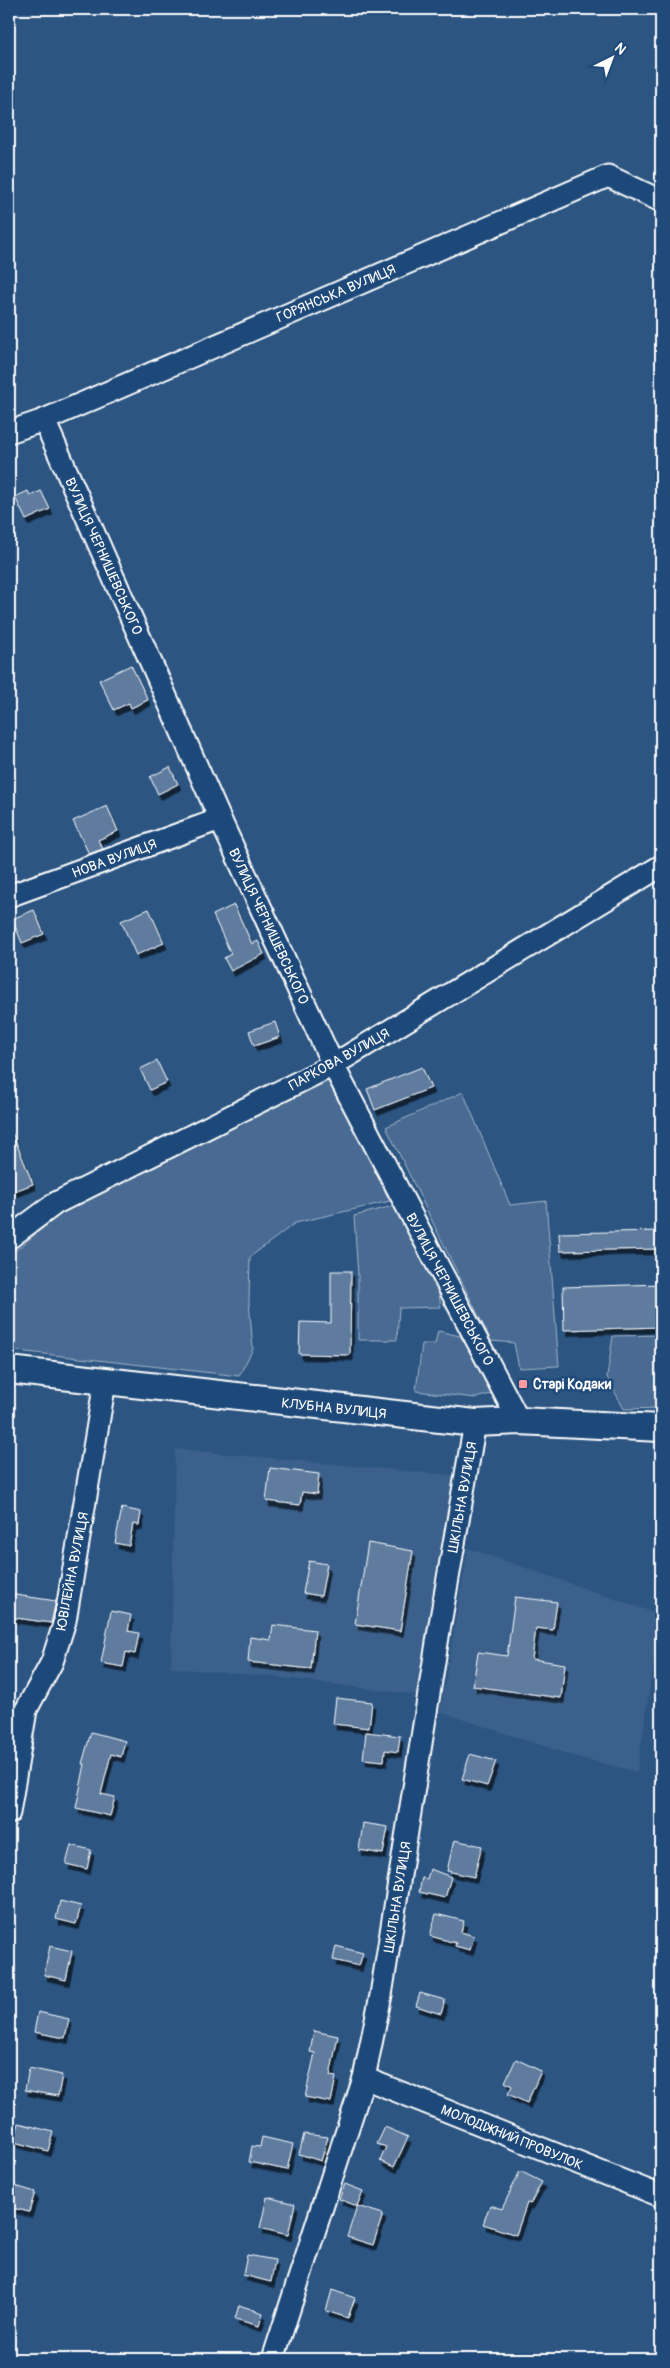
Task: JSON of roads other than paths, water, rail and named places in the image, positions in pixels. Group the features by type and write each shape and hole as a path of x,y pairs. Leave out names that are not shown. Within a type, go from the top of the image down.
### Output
{"street":[{"name":"ГОРЯНСЬКА ВУЛИЦЯ","path":"9,432 44,420 608,176 661,201"},
{"name":"ВУЛИЦЯ ЧЕРНИШЕВСЬКОГО","path":"44,420 220,819 333,1065 519,1421"},
{"name":"НОВА ВУЛИЦЯ","path":"9,896 220,819"},
{"name":"ПАРКОВА ВУЛИЦЯ","path":"9,1238 56,1203 333,1065 661,866"},
{"name":"КЛУБНА ВУЛИЦЯ","path":"9,1370 475,1423 519,1421 661,1428"},
{"name":"ЮВІЛЕЙНА ВУЛИЦЯ","path":"9,1813 26,1710 52,1662 65,1621 105,1382"},
{"name":"ШКІЛЬНА ВУЛИЦЯ","path":"273,2359 364,2078 382,1995 440,1624 475,1423"},
{"name":"МОЛОДІЖНИЙ ПРОВУЛОК","path":"364,2078 661,2196"}],"place":[{"name":"Старі Кодаки","path":"523,1384"}]}
